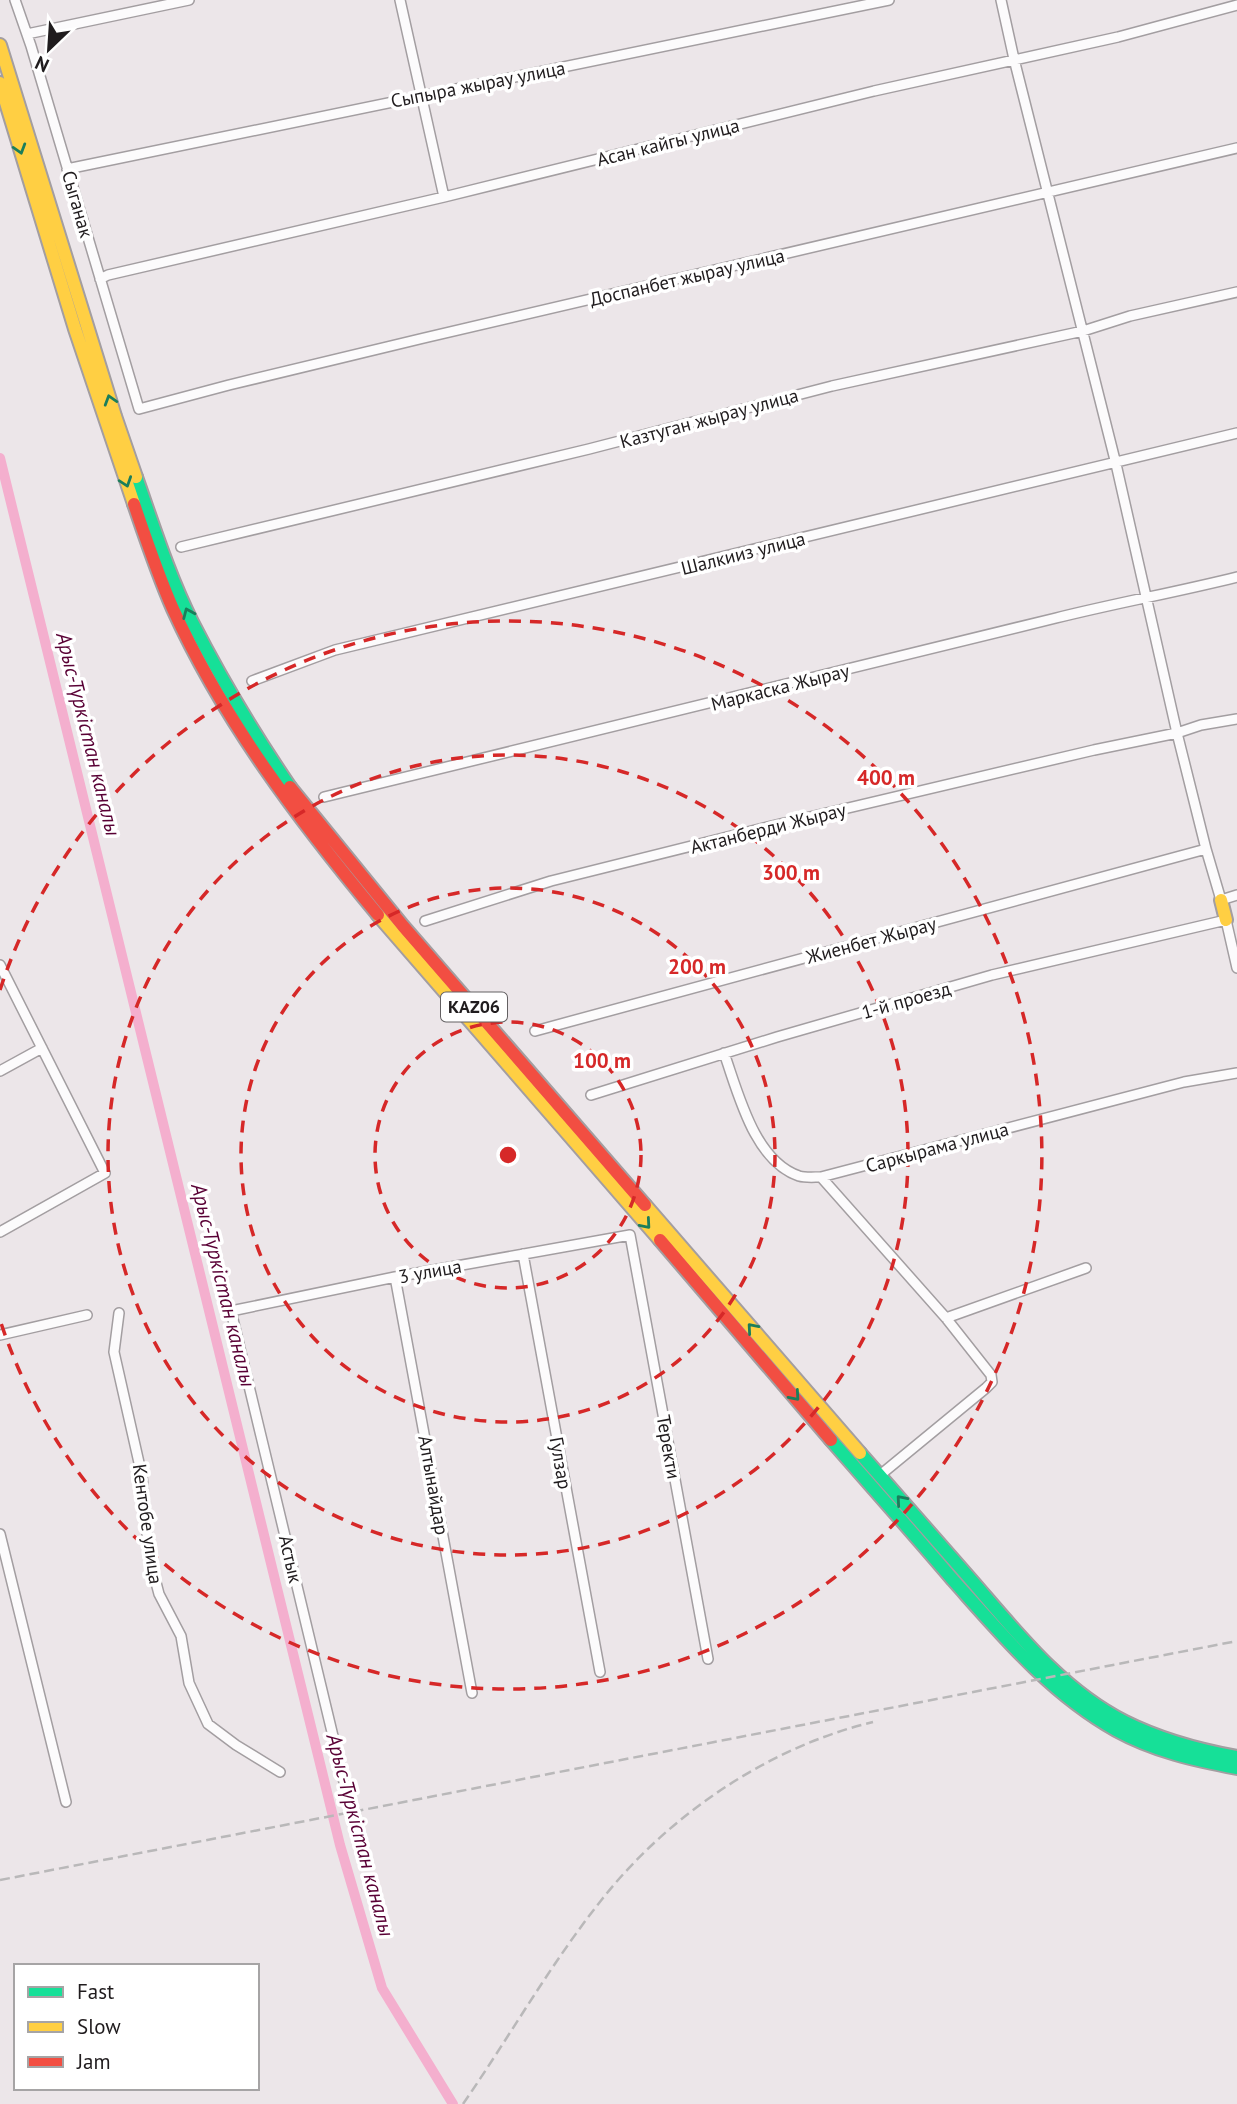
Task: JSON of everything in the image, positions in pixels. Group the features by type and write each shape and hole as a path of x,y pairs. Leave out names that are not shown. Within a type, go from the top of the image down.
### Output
{"main road":[{"name":"KАZ06","path":"0,45 115,416 163,552 191,620 259,742 297,796 370,886 1028,1647 1082,1696 1119,1719 1175,1744 1237,1757"},
{"name":"KАZ06","path":"0,83 104,420 152,556 180,625 216,692 288,803 395,933 1028,1663 1075,1705 1136,1741 1171,1755 1237,1768"},
{"path":"1222,900 1226,920"}],"street":[{"name":"Сыганак","path":"15,0 139,409"},
{"path":"27,34 188,0"},
{"path":"400,0 419,95 444,197"},
{"name":"Сыпыра жырау улица","path":"67,169 889,0"},
{"path":"1001,0 1116,464 1206,849 1222,900 1237,895"},
{"name":"Асан кайгы улица","path":"100,279 816,104 1118,37 1237,5"},
{"name":"Доспанбет жырау улица","path":"139,409 477,326 1237,148"},
{"name":"Казтуган жырау улица","path":"181,547 577,453 832,386 1083,331 1129,316 1237,292"},
{"name":"Шалкииз улица","path":"252,681 335,650 1237,433"},
{"name":"Маркаска Жырау","path":"324,797 1237,577"},
{"name":"Актанберди Жырау","path":"425,921 551,881 776,825 1177,733 1201,725 1237,719"},
{"name":"Жиенбет Жырау","path":"536,1031 1206,849"},
{"path":"1226,920 1237,968"},
{"name":"1-й проезд","path":"591,1095 724,1053 992,975 1226,920"},
{"path":"0,965 105,1173 0,1231"},
{"path":"0,1071 42,1048"},
{"path":"724,1053 755,1136 776,1160 789,1170 800,1176 821,1177 946,1318 991,1375 992,1382 879,1476"},
{"name":"Саркырама улица","path":"821,1177 1184,1082 1237,1073"},
{"name":"3 улица","path":"231,1311 395,1277 630,1235"},
{"name":"Теректи","path":"630,1235 708,1659"},
{"name":"Гулзар","path":"523,1254 600,1672"},
{"path":"946,1318 1086,1268"},
{"name":"Алтынайдар","path":"395,1277 472,1693"},
{"name":"Астык","path":"231,1311 350,1807"},
{"name":"Кентобе улица","path":"118,1313 114,1352 142,1476 149,1556 159,1594 181,1636 189,1683 208,1724 280,1772"},
{"path":"0,1335 87,1315"},
{"path":"0,1534 66,1802"}],"waterway":[{"name":"Арыс-Түркістан каналы","path":"0,458 340,1845 382,1988 453,2104"}],"railway":[{"path":"0,1880 1237,1641"},
{"path":"463,2104 584,1923 630,1867 659,1839 690,1812 760,1767 796,1748 873,1722"}],"traffic: fast":[{"path":"136,477 169,569 192,622 238,706 290,787"},
{"path":"831,1440 1009,1642 1070,1699 1116,1730 1145,1744 1190,1758 1237,1768"},
{"path":"860,1453 1024,1641 1081,1694 1125,1722 1152,1734 1194,1748 1237,1757"}],"traffic: slow":[{"path":"0,45 136,477"},
{"path":"0,83 75,329 134,504"},
{"path":"1221,900 1226,920"},
{"path":"378,915 660,1240"},
{"path":"645,1205 860,1453"}],"traffic: jam":[{"path":"134,504 173,609 216,691 265,769 378,915"},
{"path":"290,787 403,926 645,1205"},
{"path":"660,1240 831,1440"}]}
